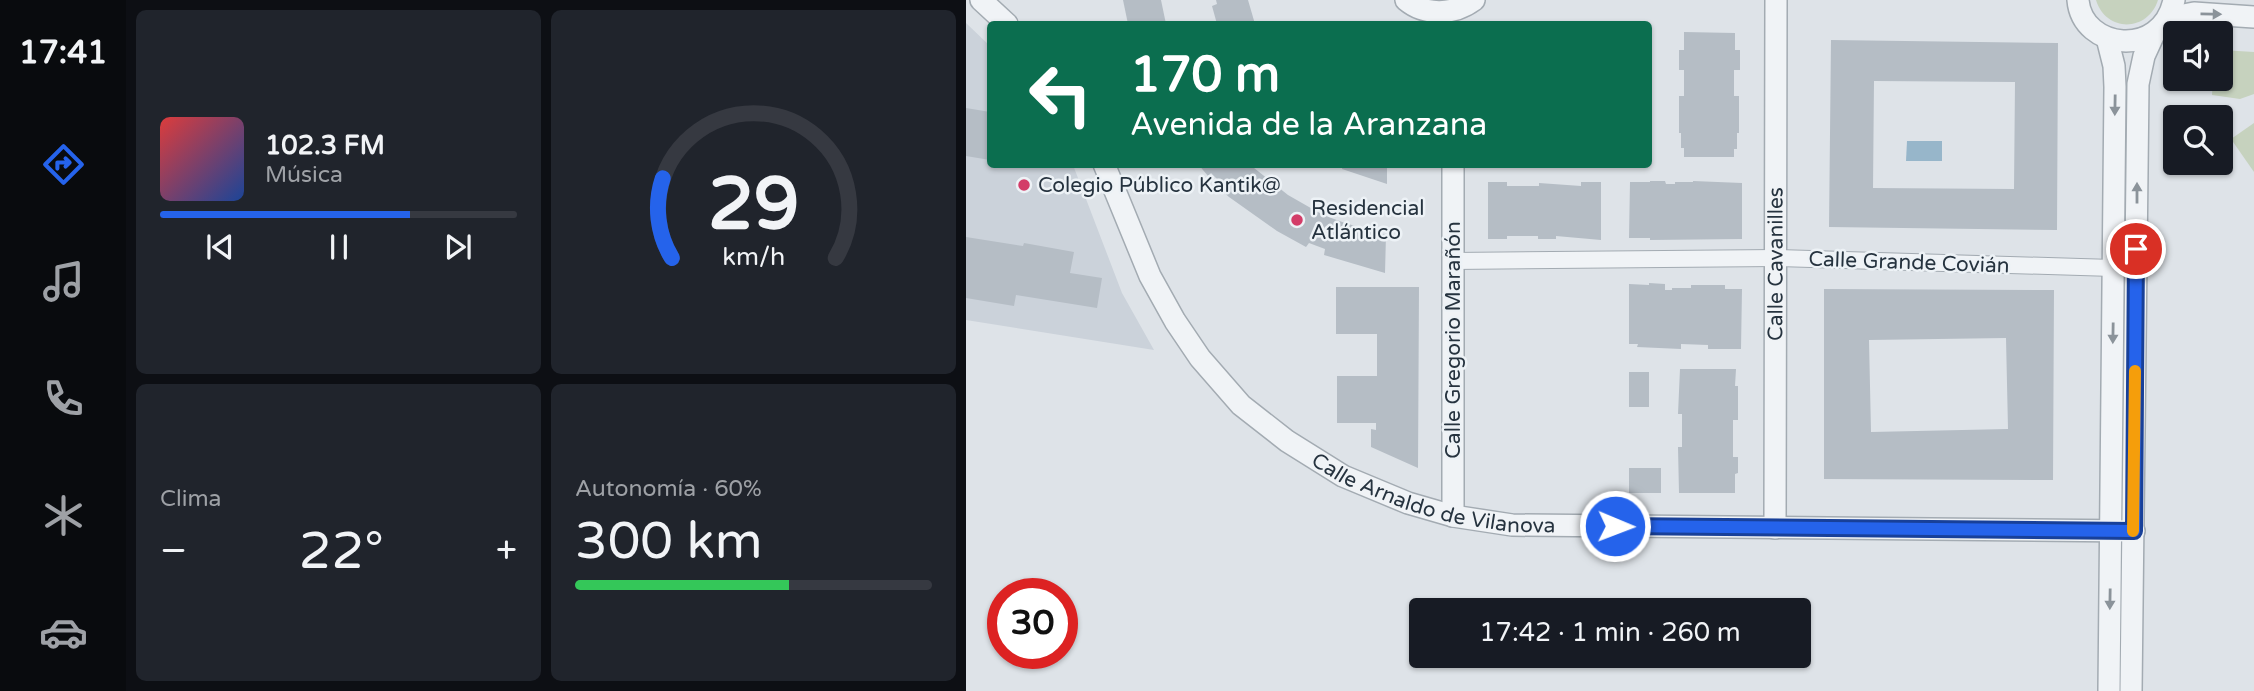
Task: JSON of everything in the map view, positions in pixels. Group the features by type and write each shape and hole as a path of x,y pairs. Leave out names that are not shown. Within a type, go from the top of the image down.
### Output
{"street":[{"path":"981,0 1004,21"},
{"path":"1406,0 1430,17 1472,1"},
{"name":"Calle Cavanilles","path":"1775,528 1776,0"},
{"path":"1464,21 1472,1"},
{"path":"2074,1 2089,24 2107,38 2123,42 2140,40 2166,17 2194,13 2254,17"},
{"path":"2131,691 2138,84 2144,56 2166,17"},
{"path":"2107,38 2114,66 2115,87 2109,691"},
{"name":"Calle Arnaldo de Vilanova","path":"1106,168 1150,276 1175,321 1200,358 1241,405 1287,442 1343,476 1408,503 1453,516 1512,525 2134,531"},
{"name":"Calle Gregorio Marañón","path":"1453,168 1453,516"},
{"name":"Calle Grande Covián","path":"1453,261 1776,258 2113,268"}],"shaded area":[{"name":"Colegio Público Kantik@","path":"966,23 987,43 987,168 1074,168 1122,293 1154,350 966,320"}],"green space":[{"path":"2096,0 2158,0 2153,11 2145,18 2137,23 2127,24 2108,18"},
{"path":"2233,51 2254,52 2254,94 2240,99 2212,95 2212,91 2233,91"},
{"path":"2254,123 2254,172 2233,142 2233,138"}],"water":[{"path":"1907,141 1942,141 1942,161 1906,161"}],"building":[{"path":"1123,0 1161,0 1165,21 1127,21"},
{"path":"1216,0 1248,0 1254,21 1216,21 1212,6 1217,4"},
{"path":"1684,32 1735,33 1735,50 1740,50 1740,70 1734,70 1734,96 1739,96 1739,133 1734,157 1684,157 1679,133 1679,96 1684,96 1684,70 1679,70 1679,50 1684,50"},
{"path":"1831,40 2058,43 2057,230 1829,227","holes":["1874,81 2015,82 2014,189 1873,188"]},
{"path":"966,108 987,112 987,160 966,156"},
{"name":"Residencial Atlántico","path":"1201,168 1254,168 1288,195 1323,215 1386,235 1385,273 1324,255 1325,249 1309,243 1306,247 1277,231 1229,197 1219,188 1222,184 1211,173 1208,176"},
{"name":"Residencial Atlántico","path":"1387,168 1387,184 1342,169"},
{"path":"1665,181 1666,184 1693,181 1742,183 1742,239 1629,238 1630,182"},
{"path":"1488,182 1507,182 1507,186 1539,186 1539,183 1581,186 1581,182 1601,182 1601,240 1556,236 1556,239 1507,236 1507,239 1488,239"},
{"path":"966,237 1074,252 1070,273 1102,278 1097,308 1016,295 1014,306 966,298"},
{"path":"1629,284 1665,284 1665,290 1691,288 1691,285 1725,285 1725,289 1742,289 1741,349 1708,349 1708,345 1681,344 1681,349 1637,347 1638,344 1629,344"},
{"path":"1336,287 1419,287 1418,468 1371,447 1371,429 1376,430 1376,423 1337,423 1337,376 1377,376 1377,334 1336,334"},
{"path":"1824,289 2054,290 2053,480 1824,479","holes":["2006,338 2008,429 1871,432 1869,340"]},
{"path":"1680,369 1736,369 1738,420 1733,420 1733,457 1738,457 1738,473 1735,474 1735,493 1679,493 1678,447 1682,447 1682,414 1678,414"},
{"path":"1629,372 1649,372 1649,407 1629,407"},
{"path":"1629,468 1661,468 1661,493 1629,493"}],"slow traffic":[{"path":"2133,531 2135,371"}],"place":[{"name":"Colegio Público Kantik@","path":"1024,185"},
{"name":"Residencial Atlántico","path":"1297,220"}],"route":[{"path":"1615,526 2134,531 2136,249"}]}
